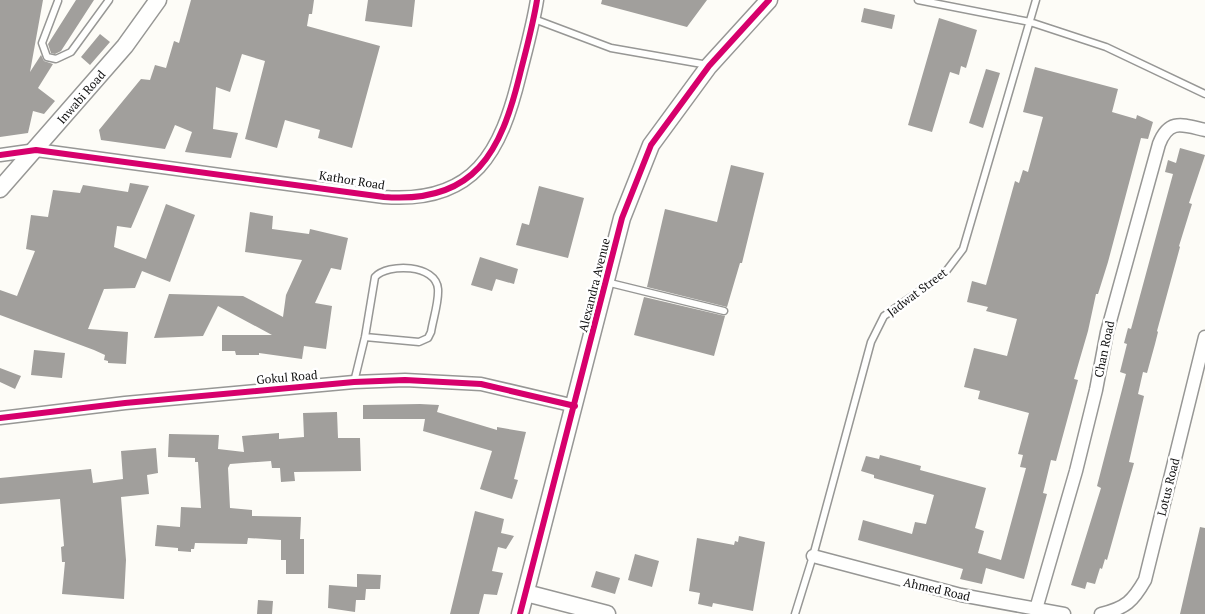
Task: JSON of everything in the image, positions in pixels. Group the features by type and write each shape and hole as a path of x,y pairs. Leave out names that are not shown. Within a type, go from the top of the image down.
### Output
{"street":[{"name":"Inwabi Road","path":"3,180 36,150 125,46 158,0"},
{"name":"Kathor Road","path":"0,155 36,150 384,197 425,197 456,185 475,172 497,143 512,105 537,0"},
{"name":"Alexandra Avenue","path":"520,614 622,218 651,145 709,66 769,0"},
{"name":"Chan Road","path":"1036,609 1076,471 1096,390 1107,332 1162,135 1172,126 1179,124 1205,130"},
{"name":"Lotus Road","path":"1101,614 1124,606 1135,598 1145,580 1205,337"},
{"name":"Gokul Road","path":"0,418 125,403 354,382 405,380 481,384 575,406"},
{"name":"Ahmed Road","path":"813,556 885,577 961,595 1064,614"},
{"path":"526,593 607,614"}],"lane":[{"path":"58,1 42,43 47,57 56,59 71,52 109,0"},
{"path":"918,0 1030,22 1106,47 1205,94"},
{"name":"Jadwat Street","path":"795,614 813,556 876,328 890,312 944,274 963,249 1036,0"},
{"path":"534,19 611,48 709,66"},
{"path":"354,382 365,337 375,277 379,273 393,268 424,271 430,276 438,289 431,332 428,338 419,342 365,337"},
{"path":"606,282 724,311"}],"building":[{"path":"0,0 43,0 30,72 41,55 44,61 53,64 38,88 55,101 44,114 33,111 28,133 0,137"},
{"path":"76,0 94,0 61,51 55,54 51,53 48,44"},
{"path":"191,0 314,0 312,14 309,14 307,26 380,46 352,148 318,138 320,130 285,120 277,148 245,139 265,61 242,54 230,92 216,87 213,129 238,133 231,158 185,152 192,132 175,125 165,149 101,140 99,130 141,79 150,80 155,65 166,68 174,41 179,43"},
{"path":"368,0 415,0 412,27 365,21"},
{"path":"602,0 707,0 687,27 601,4"},
{"path":"864,8 895,15 892,29 861,22"},
{"path":"939,18 977,30 966,68 961,66 959,75 950,72 932,132 908,125"},
{"path":"100,34 110,42 90,65 81,57"},
{"path":"1035,67 1118,89 1112,112 1136,119 1137,115 1153,122 1148,139 1141,138 1108,262 1098,294 1096,294 1088,331 1074,379 1078,380 1056,461 1051,460 1043,493 1047,494 1024,579 986,568 982,584 960,579 963,569 858,540 863,520 912,534 915,522 926,524 934,495 874,478 874,475 861,471 866,456 879,459 880,455 921,466 920,470 986,488 975,528 984,531 978,553 1001,560 1026,468 1020,467 1023,455 1018,454 1029,413 978,399 980,391 964,387 974,348 1007,356 1017,319 986,311 988,307 967,302 972,281 986,285 1015,181 1019,183 1023,170 1028,172 1043,117 1023,112"},
{"path":"986,69 1000,73 983,128 969,123"},
{"path":"1180,148 1205,155 1189,203 1192,204 1179,246 1147,373 1143,372 1138,394 1144,396 1129,462 1134,463 1107,560 1105,559 1102,569 1100,568 1095,584 1087,582 1085,589 1071,585 1101,488 1097,486 1126,374 1120,372 1127,344 1124,343 1128,328 1131,329 1173,174 1165,172 1168,160 1176,163"},
{"path":"731,165 764,173 742,263 740,263 727,307 647,287 665,209 717,222"},
{"path":"130,183 149,186 131,228 117,226 114,247 146,259 166,204 195,215 170,282 142,271 135,288 104,289 88,329 128,332 126,364 108,363 108,361 104,360 105,355 94,350 0,315 0,290 17,296 35,251 26,249 31,215 48,217 53,190 80,193 83,185 128,192"},
{"path":"539,186 584,198 568,258 516,245 522,223 529,225"},
{"path":"250,212 273,216 272,229 309,234 310,229 348,238 341,270 331,268 315,303 332,306 326,349 304,346 302,359 259,353 259,355 236,355 235,351 222,351 222,335 272,335 218,306 203,336 154,338 169,294 243,296 283,317 286,295 302,260 245,252"},
{"path":"480,257 518,269 514,284 496,279 492,291 471,285"},
{"path":"644,297 725,316 714,356 634,335"},
{"path":"34,350 65,353 62,378 31,375"},
{"path":"0,368 21,376 15,389 0,382"},
{"path":"363,405 439,405 437,412 497,430 497,427 526,432 514,479 518,480 512,499 480,489 492,451 423,431 425,419 363,419"},
{"path":"337,412 338,438 360,438 361,471 294,472 295,481 281,482 280,468 272,468 271,461 230,464 228,468 230,508 252,510 252,516 301,517 300,539 304,539 304,574 286,574 286,560 281,560 281,540 248,538 247,544 195,543 194,549 191,549 191,552 178,551 178,548 155,546 157,525 180,527 181,507 201,508 198,462 195,462 195,458 168,457 169,434 219,435 218,449 244,452 242,436 279,433 279,439 304,437 303,413"},
{"path":"156,448 158,473 147,475 149,494 121,497 126,560 124,599 62,594 65,562 62,562 61,547 64,546 60,499 0,504 0,478 91,469 93,483 123,479 121,451"},
{"path":"475,511 504,519 501,533 514,536 506,549 498,547 492,571 503,573 497,595 484,594 479,614 450,614"},
{"path":"1200,527 1205,528 1205,614 1180,614"},
{"path":"739,536 765,542 753,611 713,603 712,607 698,604 700,593 689,591 697,538 734,545 735,541 738,542"},
{"path":"635,554 659,561 652,587 628,580"},
{"path":"596,571 620,578 615,594 591,587"},
{"path":"357,574 381,575 380,589 366,589 365,600 356,600 355,612 328,608 329,585 357,587"},
{"path":"258,600 273,601 272,614 257,614"}],"cycle path":[{"path":"0,155 36,150 384,197 415,197 441,192 462,182 479,167 493,149 504,127 512,102 534,19 537,0"},
{"path":"520,614 622,218 651,145 709,66 769,0"},
{"path":"0,418 125,403 354,382 405,380 481,384 575,406"}]}
